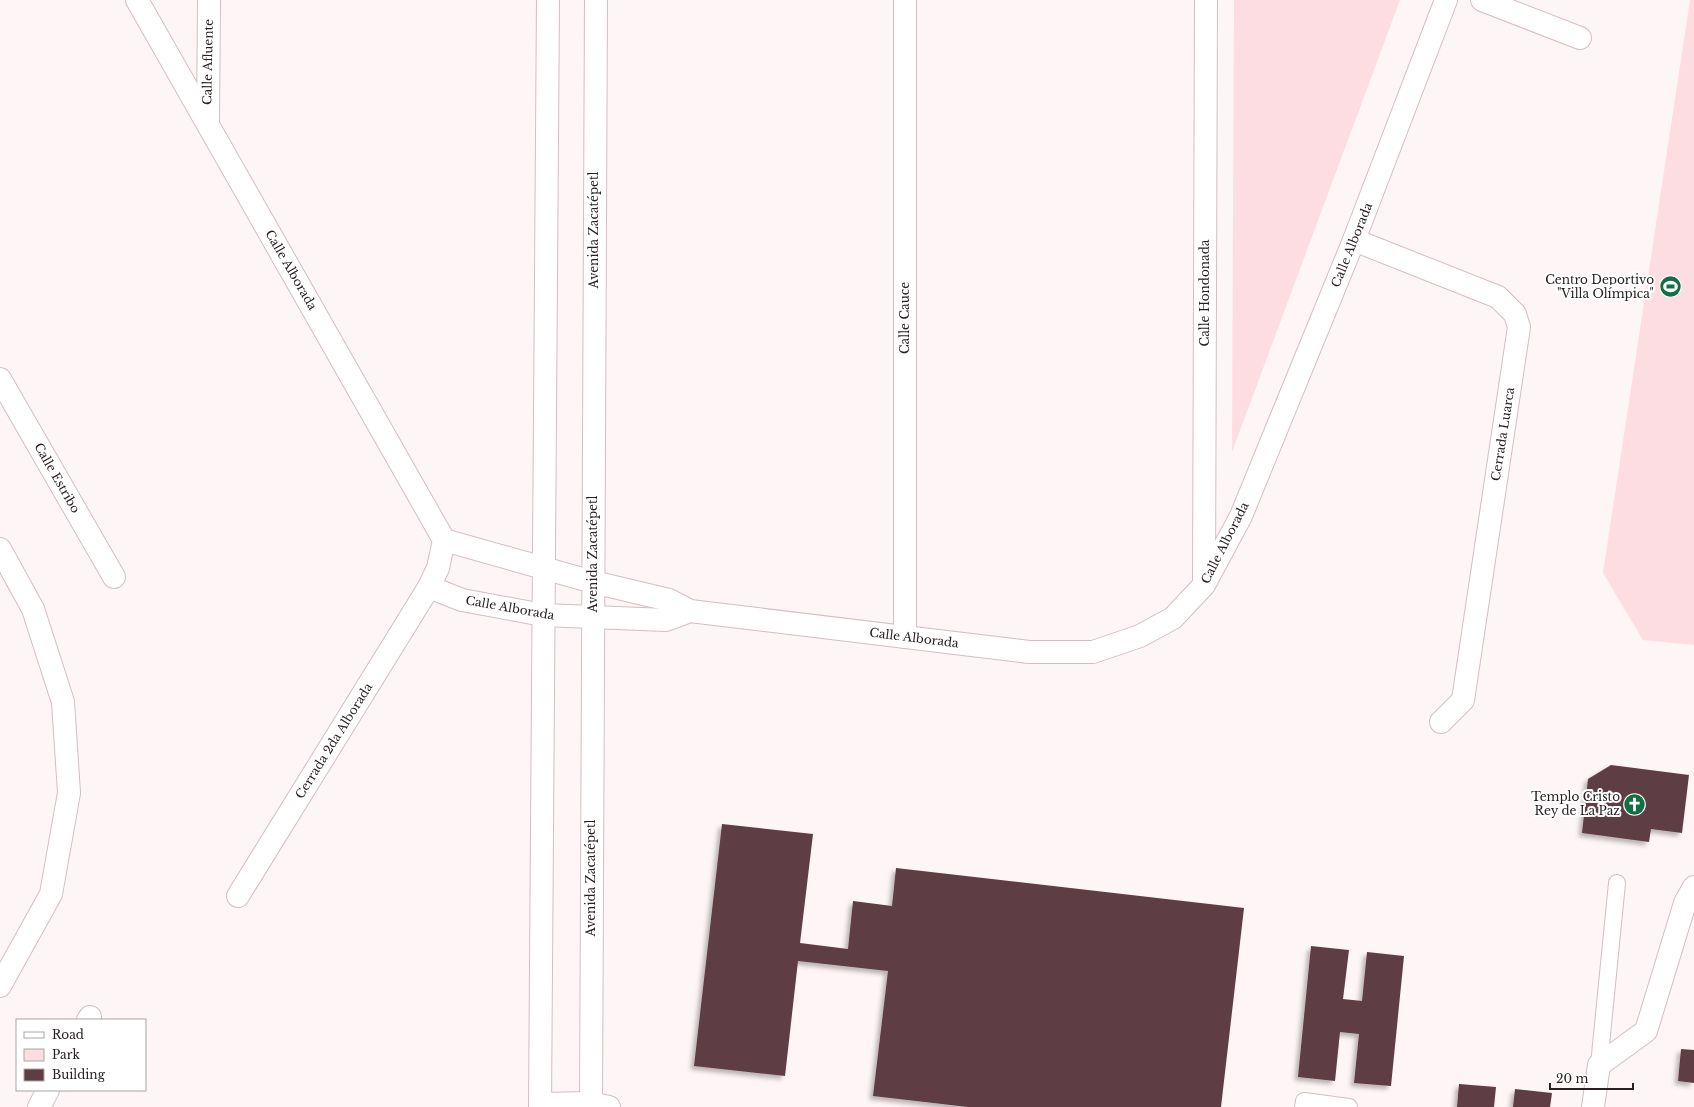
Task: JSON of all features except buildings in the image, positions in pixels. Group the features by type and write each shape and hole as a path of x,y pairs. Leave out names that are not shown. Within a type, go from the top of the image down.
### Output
{"street":[{"name":"Calle Alborada","path":"137,0 444,540 593,582 669,600 690,612 1029,652 1093,652 1140,636 1173,618 1204,585 1241,516 1354,240 1446,0"},
{"name":"Calle Afluente","path":"208,124 209,0"},
{"path":"548,0 539,1106 597,1106"},
{"name":"Avenida Zacatépetl","path":"596,0 592,618 597,1106"},
{"name":"Calle Cauce","path":"905,0 905,637"},
{"name":"Calle Hondonada","path":"1204,585 1206,0"},
{"path":"1482,0 1580,38"},
{"name":"Cerrada Luarca","path":"1354,240 1498,297 1516,314 1519,327 1463,700 1441,722"},
{"name":"Calle Estribo","path":"0,379 114,577"},
{"path":"429,587 438,568 444,540"},
{"path":"0,549 33,609 63,702 70,793 51,894 0,986"},
{"name":"Calle Alborada","path":"429,587 462,600 544,615 666,620 690,612"},
{"name":"Cerrada 2da Alborada","path":"238,896 429,587"},
{"path":"1593,1107 1599,1065 1646,1032 1685,903 1694,887"},
{"path":"39,1107 47,1091"}],"lane":[{"path":"1599,1065 1616,883"},
{"path":"1303,1107 1304,1101 1349,1107"}],"green space":[{"path":"1234,0 1400,0 1232,452"},
{"name":"Centro Deportivo \"Villa Olímpica\"","path":"1690,0 1694,0 1694,645 1643,640 1603,573"}],"place":[{"name":"Centro Deportivo \"Villa Olímpica\"","path":"1670,287"},
{"name":"Templo Cristo Rey de La Paz","path":"1635,804"}]}
